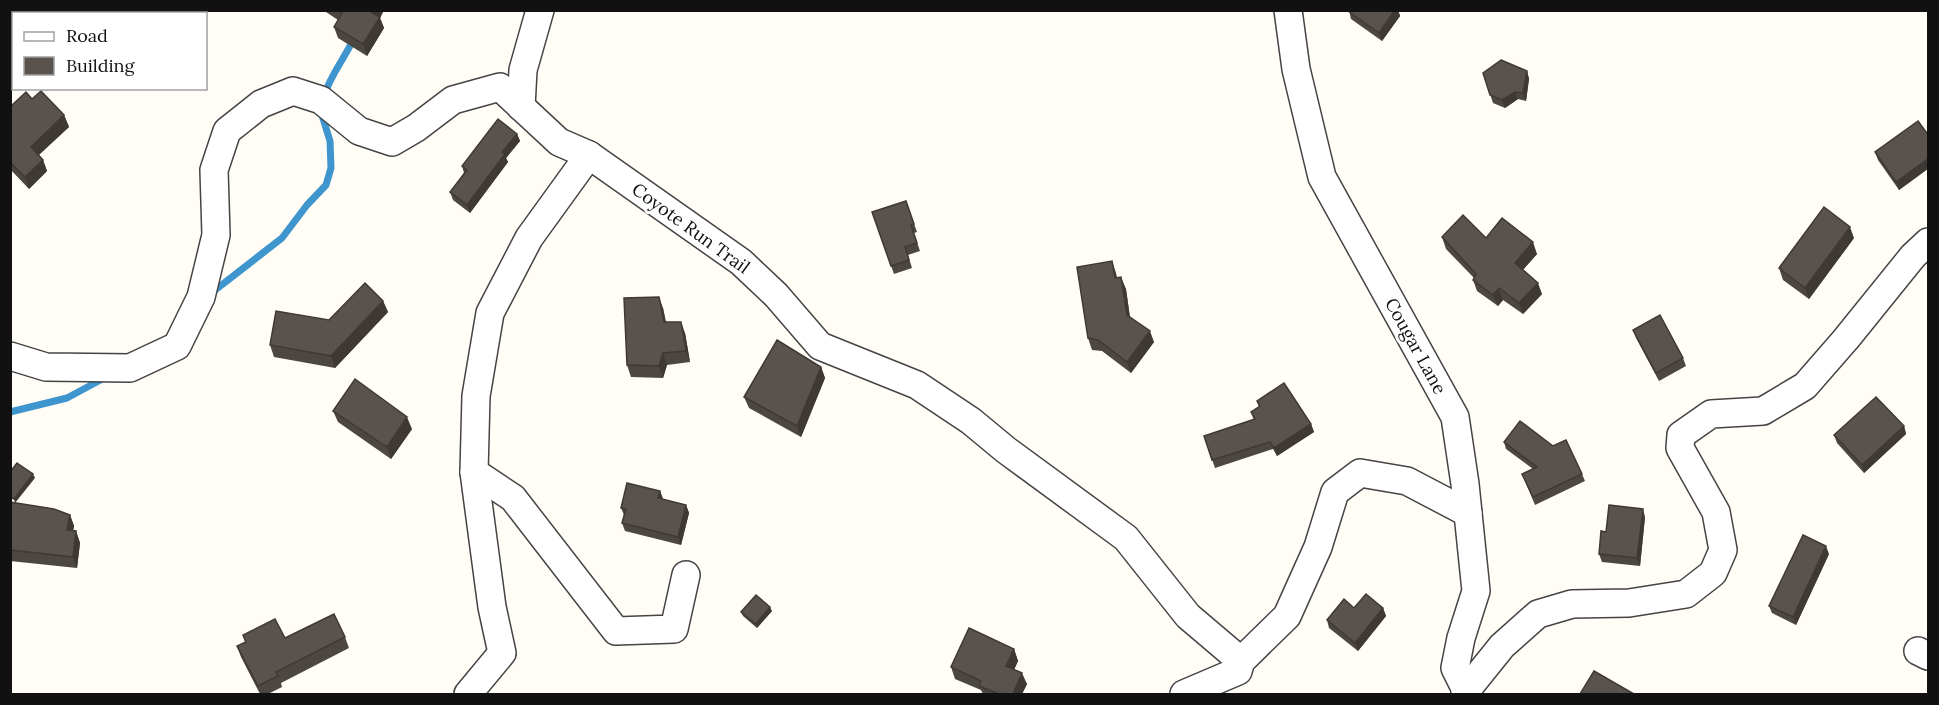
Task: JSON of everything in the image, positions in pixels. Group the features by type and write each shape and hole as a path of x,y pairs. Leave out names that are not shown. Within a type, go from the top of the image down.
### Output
{"street":[{"path":"521,107 523,70 540,10"},
{"name":"Cougar Lane","path":"1288,10 1296,69 1322,177 1455,417 1476,591 1461,638 1455,668 1467,693"},
{"name":"Coyote Run Trail","path":"10,356 46,367 130,368 177,346 201,297 216,235 214,170 227,131 261,104 293,91 321,100 359,131 392,142 416,128 453,100 500,87 559,142 589,155 741,262 776,296 820,346 917,385 971,421 1006,450 1126,538 1188,616 1240,666"},
{"path":"468,694 502,652 492,607 474,472 476,396 490,313 529,238 589,155"},
{"path":"1467,693 1502,646 1538,614 1572,604 1629,603 1686,594 1713,573 1723,550 1716,513 1680,448 1681,435 1711,414 1763,411 1804,386 1846,339 1913,256 1929,242"},
{"path":"474,472 513,498 616,631 674,628 686,575"},
{"path":"1184,694 1240,666 1287,616 1318,547 1335,492 1360,473 1407,481 1468,513"}],"building":[{"path":"338,10 373,10 372,13 380,17 363,44 334,27 342,13"},
{"path":"1349,10 1395,10 1379,33"},
{"path":"1501,60 1527,71 1523,93 1515,92 1502,100 1490,95 1483,73"},
{"path":"41,91 64,115 31,147 43,160 25,177 10,162 10,107 26,92 32,99"},
{"path":"498,119 517,134 502,152 505,154 467,205 450,192 467,170 462,166"},
{"path":"1918,121 1929,136 1929,158 1896,182 1875,152"},
{"path":"906,201 914,224 911,225 917,243 905,247 909,260 891,266 872,212"},
{"path":"1824,207 1850,227 1805,288 1779,268"},
{"path":"1463,215 1486,238 1502,218 1533,242 1515,263 1538,283 1519,303 1499,288 1493,295 1473,280 1476,274 1442,237"},
{"path":"1112,261 1115,278 1121,277 1127,315 1150,331 1127,362 1098,340 1088,338 1077,267"},
{"path":"365,283 383,301 331,356 270,345 276,311 329,320"},
{"path":"659,297 664,322 681,322 686,351 663,353 659,366 627,365 624,298"},
{"path":"1660,315 1683,358 1656,373 1633,330"},
{"path":"777,340 821,367 797,426 744,397"},
{"path":"355,379 407,417 387,447 333,411"},
{"path":"1284,383 1311,424 1274,448 1270,442 1212,460 1204,436 1255,419 1251,412 1260,406 1257,401"},
{"path":"1876,397 1904,426 1862,465 1834,435"},
{"path":"1520,421 1553,446 1566,440 1582,474 1533,497 1522,474 1537,467 1504,442"},
{"path":"17,463 33,474 14,499 10,497 10,472"},
{"path":"627,483 660,491 658,498 686,505 678,537 622,523 626,509 621,508"},
{"path":"10,502 54,509 70,515 67,530 76,531 73,557 10,550"},
{"path":"1609,505 1643,509 1637,558 1599,554 1601,531 1606,532"},
{"path":"1803,535 1826,546 1793,617 1769,606"},
{"path":"1366,594 1383,608 1355,643 1327,620 1344,599 1354,608"},
{"path":"756,595 770,607 756,624 741,612"},
{"path":"334,614 345,637 276,672 278,676 258,686 237,646 246,642 243,635 275,619 285,638"},
{"path":"969,628 1014,649 1006,666 1022,673 1013,694 999,694 979,686 981,681 951,667"},
{"path":"1594,671 1634,694 1580,694"}],"waterway":[{"path":"324,96 353,40"},
{"path":"210,294 282,238 307,205 326,185 331,168 330,141 321,112"},
{"path":"10,412 67,398 106,377"}]}
